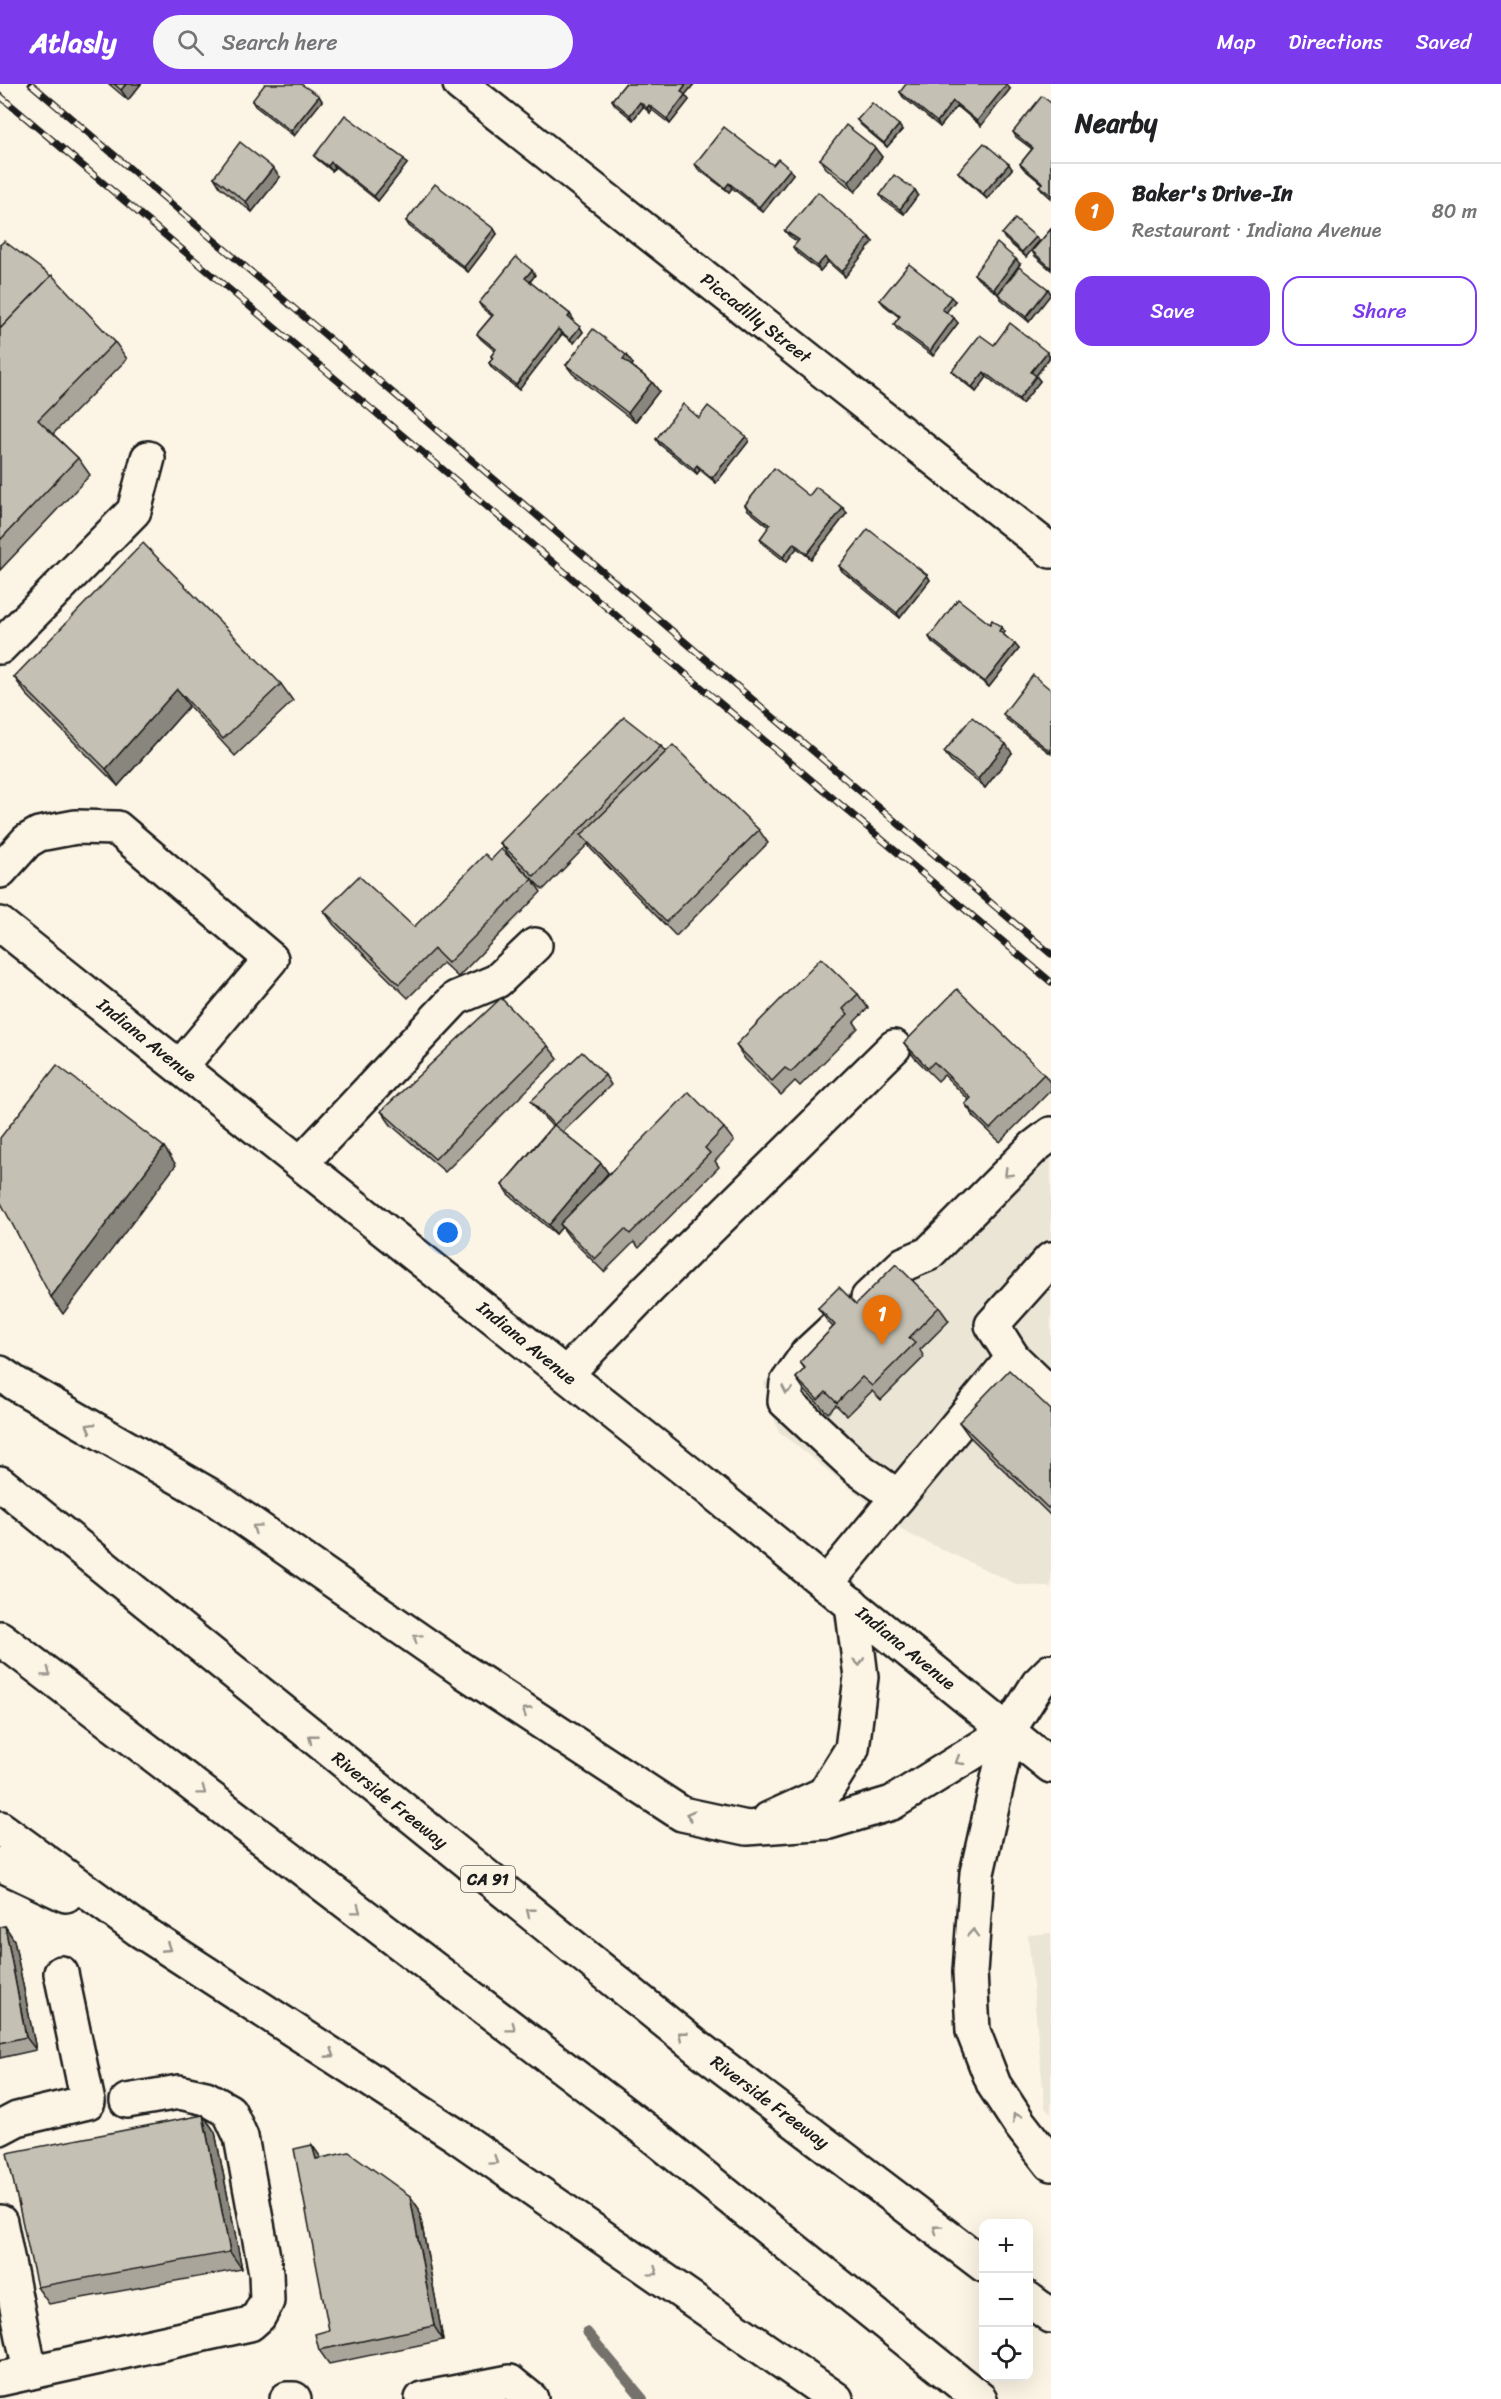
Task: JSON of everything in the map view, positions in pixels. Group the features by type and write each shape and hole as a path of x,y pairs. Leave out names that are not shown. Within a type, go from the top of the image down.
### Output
{"main road":[{"name":"Piccadilly Street","path":"460,84 1051,551"},
{"path":"0,647 134,512 148,458"},
{"path":"0,871 27,841 39,834 76,827 117,828 271,958 180,1067"},
{"name":"Indiana Avenue","path":"0,924 566,1374 1051,1766"},
{"path":"301,1164 456,998 496,981 535,945"},
{"path":"566,1374 649,1288 894,1047"},
{"path":"898,1497 857,1468 785,1401 787,1383 807,1354 904,1264 928,1254 1034,1147 1051,1134"},
{"path":"1051,1258 992,1325 1013,1358 1051,1395"},
{"path":"826,1584 1013,1358"},
{"path":"0,1373 211,1497 465,1672 682,1814 747,1828 828,1822 892,1803 1009,1730"},
{"name":"Riverside Freeway","path":"0,1483 687,2039 979,2261"},
{"path":"747,1828 824,1794 852,1749 861,1677 852,1604"},
{"path":"0,1638 648,2132 980,2399"},
{"path":"1051,1671 1038,1684 1009,1730 977,1873 970,1972 973,2031 994,2085 1019,2123 1051,2164"},
{"path":"0,1828 138,1929 454,2134 836,2399"},
{"path":"0,1863 138,1929"},
{"path":"0,2128 17,2119 88,2102 60,1973"},
{"path":"0,2222 15,2375 250,2324 259,2316 267,2301 266,2273 241,2137 229,2111 207,2098 180,2092 127,2100"},
{"path":"1033,2302 1051,2316"},
{"path":"422,2399 510,2382 531,2399"},
{"path":"288,2399 294,2399"}],"shaded area":[{"path":"1051,1117 1051,1587 1016,1584 905,1532 778,1431 764,1383 852,1289 898,1252"},
{"path":"1051,1933 1051,2114 1045,2108 1028,1935"}],"building":[{"path":"114,84 126,84 121,90"},
{"path":"265,84 301,84 319,96 291,131 252,101"},
{"path":"625,84 686,84 681,91 685,95 667,119 649,105 647,108 640,102 630,115 612,100"},
{"path":"906,84 1007,84 977,121 953,101 937,122 900,92"},
{"path":"1042,96 1051,103 1051,195 1039,186 1043,183 1020,164 1033,148 1013,132"},
{"path":"872,103 899,125 884,143 857,120"},
{"path":"345,115 404,159 374,196 331,162 328,166 314,156"},
{"path":"846,125 875,148 849,182 820,159"},
{"path":"724,127 773,165 778,159 790,169 759,207 729,183 725,188 695,164"},
{"path":"240,142 273,168 246,202 214,177"},
{"path":"984,143 1009,164 983,194 958,172"},
{"path":"894,175 915,190 900,209 880,195"},
{"path":"435,184 494,229 464,267 406,221"},
{"path":"818,192 869,237 842,272 825,257 817,266 793,247 799,240 785,231"},
{"path":"1015,219 1036,237 1022,252 1002,234"},
{"path":"1051,229 1051,268 1032,251"},
{"path":"4,241 51,276 0,329 0,245"},
{"path":"997,243 1016,259 994,289 974,274"},
{"path":"516,257 532,270 525,278 570,314 568,317 580,327 570,339 558,329 516,385 489,363 496,349 477,334 493,315 479,303"},
{"path":"909,264 951,297 942,309 954,318 930,351 894,324 900,316 880,300"},
{"path":"1019,267 1048,289 1026,317 998,294"},
{"path":"52,275 115,342 38,420 78,458 0,540 0,329"},
{"path":"1010,323 1047,352 1031,372 1036,376 1019,399 984,372 972,387 952,371 980,335 994,345"},
{"path":"593,329 626,355 623,359 652,382 628,413 566,365"},
{"path":"683,404 699,418 708,406 746,436 712,478 697,465 694,469 656,439"},
{"path":"774,468 809,496 816,487 843,508 807,554 794,543 783,557 760,539 770,525 745,505"},
{"path":"868,529 927,575 897,613 839,566"},
{"path":"143,543 281,684 223,739 177,689 106,769 14,677"},
{"path":"958,599 990,624 992,620 1001,627 999,631 1015,644 985,682 929,637"},
{"path":"1033,675 1051,690 1051,752 1003,714"},
{"path":"624,717 661,746 534,876 500,843"},
{"path":"972,717 1006,744 978,779 944,752"},
{"path":"673,745 759,830 666,922 581,835"},
{"path":"501,849 532,879 448,963 434,949 399,984 324,911 359,876 414,927 485,854 491,860"},
{"path":"821,958 858,994 843,1009 848,1014 791,1072 785,1068 772,1081 736,1045"},
{"path":"957,989 1044,1074 990,1129 965,1104 971,1098 934,1062 928,1068 904,1043"},
{"path":"501,998 548,1046 435,1159 381,1111"},
{"path":"582,1052 605,1075 554,1125 531,1101"},
{"path":"57,1065 164,1147 51,1297 0,1201 0,1138"},
{"path":"689,1092 724,1128 705,1148 710,1153 630,1234 625,1229 595,1259 560,1224"},
{"path":"554,1125 601,1163 549,1225 502,1185"},
{"path":"896,1264 939,1307 909,1338 915,1343 872,1386 862,1377 837,1403 826,1392 818,1400 796,1378 805,1368 800,1362 835,1325 818,1308 839,1287 856,1304"},
{"path":"1009,1370 1051,1410 1051,1505 1048,1508 959,1422"},
{"path":"5,1926 26,2037 0,2043 0,1927"},
{"path":"203,2115 230,2252 37,2287 7,2153"},
{"path":"312,2145 316,2159 349,2152 410,2196 434,2326 319,2350 315,2334 329,2330 294,2149"}],"waterway":[{"path":"587,2332 643,2399"}],"railway":[{"path":"31,84 1051,954"},
{"path":"0,96 1051,982"}],"place":[{"name":"Baker's Drive-In","path":"882,1345"}]}
